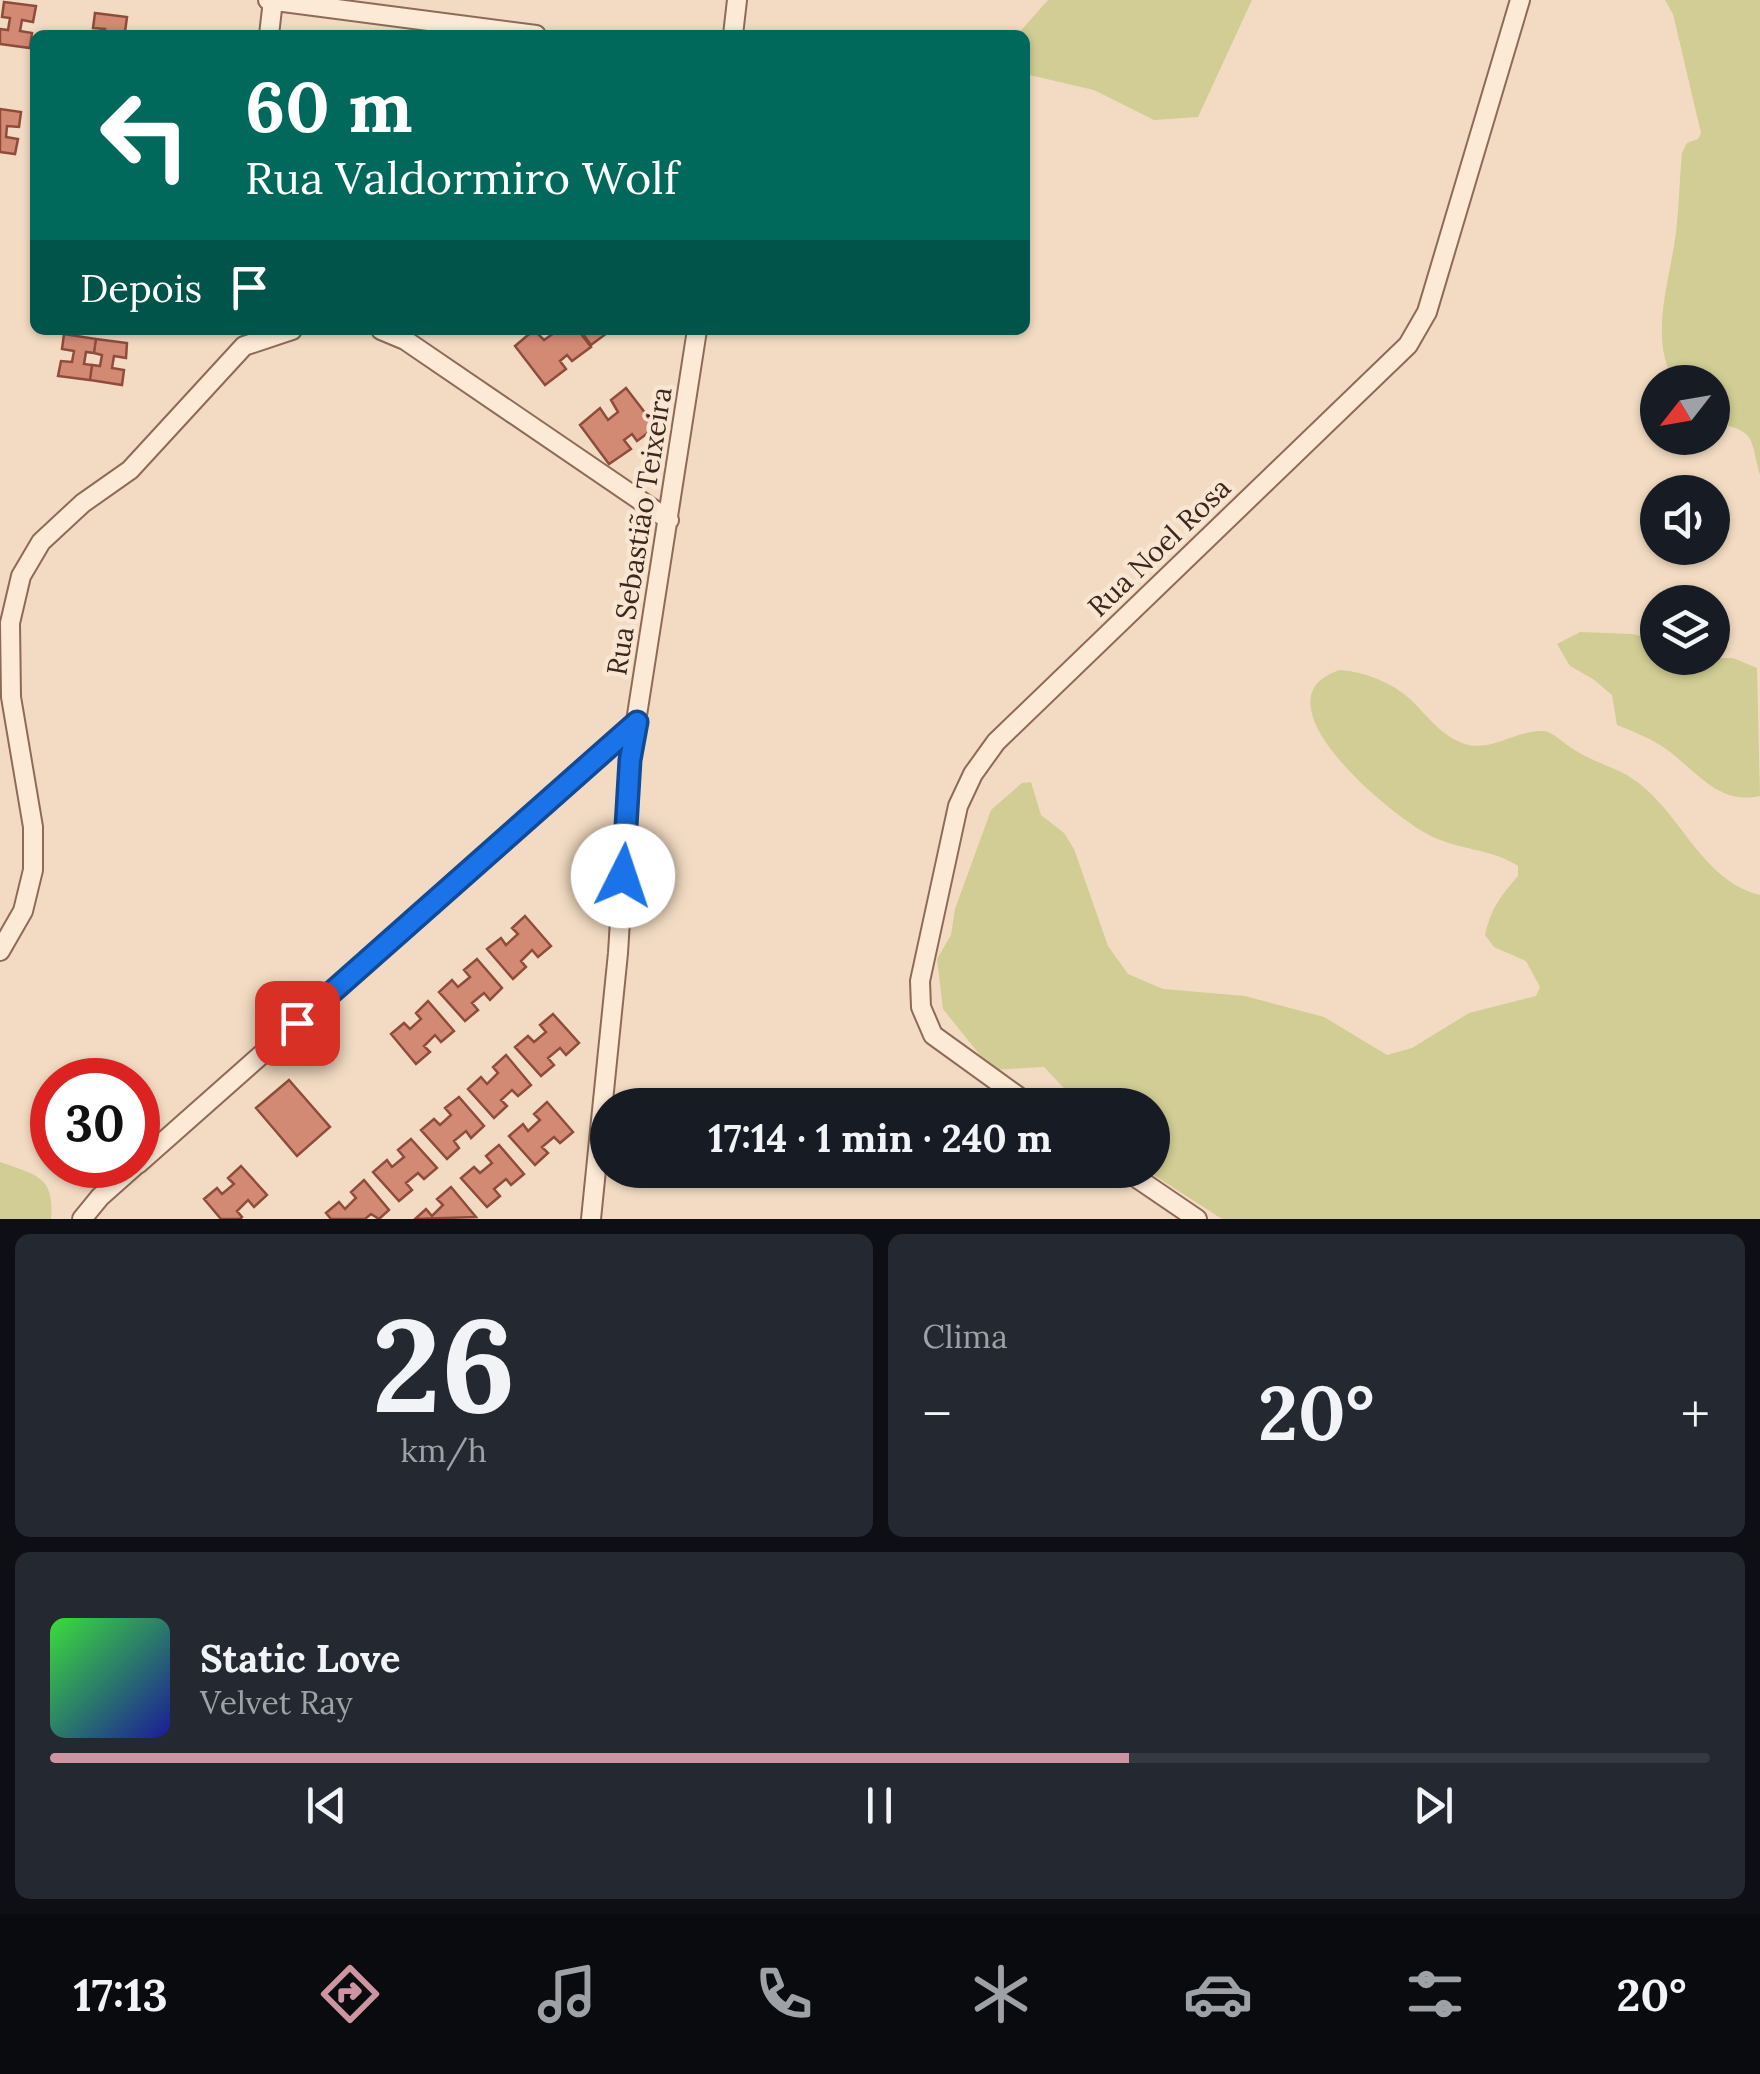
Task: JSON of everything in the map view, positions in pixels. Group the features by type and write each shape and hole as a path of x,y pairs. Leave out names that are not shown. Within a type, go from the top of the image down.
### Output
{"street":[{"path":"269,30 271,0 498,30"},
{"path":"734,30 737,0"},
{"name":"Rua Noel Rosa","path":"1006,1088 933,1035 920,1007 920,982 958,806 973,774 996,742 1408,345 1427,312 1520,0"},
{"path":"392,335 668,520"},
{"name":"Rua Sebastião Teixeira","path":"591,1219 618,952 630,760 696,335"},
{"path":"0,951 23,910 33,870 33,827 8,732 10,623 21,576 41,542 83,503 130,470 242,338"},
{"path":"160,1144 637,722"},
{"path":"82,1219 111,1188"},
{"path":"1151,1188 1197,1219"}],"shaded area":[{"path":"1048,0 1252,0 1198,117 1154,120 1094,90 1030,75 1030,30 1021,30"},
{"path":"1665,0 1760,0 1760,475 1749,437 1730,427 1730,365 1667,365 1663,350 1662,315 1676,235 1682,153 1687,143 1698,139 1701,133 1673,14"},
{"path":"1580,632 1640,636 1640,675 1730,675 1730,658 1757,668 1760,796 1744,798 1718,790 1660,745 1617,725 1612,695 1570,666 1557,644"},
{"path":"1340,670 1386,683 1410,699 1440,729 1472,746 1534,731 1551,733 1644,787 1720,874 1760,895 1760,1219 1222,1219 1170,1185 1170,1088 1064,1088 1044,1067 992,1070 943,1009 937,959 951,935 955,909 991,810 1022,783 1031,782 1041,815 1064,833 1074,849 1108,946 1128,974 1163,989 1245,996 1324,1017 1387,1055 1412,1048 1469,1013 1536,996 1540,987 1526,961 1494,947 1485,935 1497,903 1518,876 1518,866 1498,856 1442,841 1388,807 1337,757 1319,731 1310,706 1316,685"},
{"path":"0,1162 30,1173 30,1188 47,1188 51,1219 0,1219"}],"building":[{"path":"4,2 36,6 33,22 22,20 20,31 30,33 30,48 0,44 0,29 8,30 10,18 2,17"},
{"path":"95,13 127,17 125,30 93,28"},
{"path":"0,109 21,112 19,127 7,126 6,137 18,139 15,154 0,152"},
{"path":"64,335 96,339 94,353 86,352 84,364 92,365 90,380 58,376 61,361 72,362 74,351 62,349"},
{"path":"528,335 539,335 544,340 551,335 582,335 591,347 572,361 567,355 560,361 566,369 545,385 515,346"},
{"path":"584,335 604,335 591,345"},
{"path":"96,339 127,343 126,358 114,356 112,368 124,370 122,385 90,380 92,365 100,366 102,355 94,353"},
{"path":"626,388 656,427 637,441 632,434 624,440 631,449 609,464 580,425 600,408 608,420 618,412 611,400"},
{"path":"525,916 551,946 538,957 532,950 521,961 526,967 513,979 487,949 501,938 506,945 518,934 512,928"},
{"path":"477,959 502,988 490,1000 484,993 472,1003 478,1010 465,1021 439,992 452,980 458,987 470,977 464,970"},
{"path":"428,1001 454,1031 441,1042 435,1035 424,1046 430,1052 416,1064 391,1034 404,1023 410,1029 421,1019 416,1013"},
{"path":"553,1014 579,1043 566,1055 560,1048 548,1058 554,1065 541,1076 515,1047 528,1036 534,1042 546,1032 540,1025"},
{"path":"506,1055 531,1085 518,1096 512,1090 501,1100 507,1106 494,1118 468,1089 481,1077 487,1084 498,1073 493,1067"},
{"path":"289,1080 330,1127 297,1156 256,1108"},
{"path":"459,1097 484,1126 471,1138 466,1131 454,1141 459,1148 447,1159 421,1130 434,1119 440,1125 451,1115 445,1108"},
{"path":"547,1102 573,1132 560,1143 554,1137 542,1147 548,1153 535,1165 509,1136 523,1124 528,1131 540,1120 534,1114"},
{"path":"411,1139 437,1168 424,1179 418,1173 406,1183 412,1190 399,1201 373,1172 387,1160 392,1167 404,1157 398,1150"},
{"path":"499,1145 524,1174 511,1185 506,1179 494,1189 500,1196 487,1207 461,1178 474,1167 480,1173 492,1163 486,1156"},
{"path":"241,1166 267,1195 254,1207 248,1200 237,1211 240,1219 221,1219 204,1199 217,1188 222,1194 234,1184 228,1178"},
{"path":"364,1180 389,1210 379,1219 371,1214 365,1219 331,1219 326,1213 339,1202 345,1209 356,1198 351,1192"},
{"path":"451,1187 476,1217 415,1219 426,1209 432,1216 443,1205 437,1199"}],"route":[{"path":"297,1023 637,722 630,760 623,876"}]}
